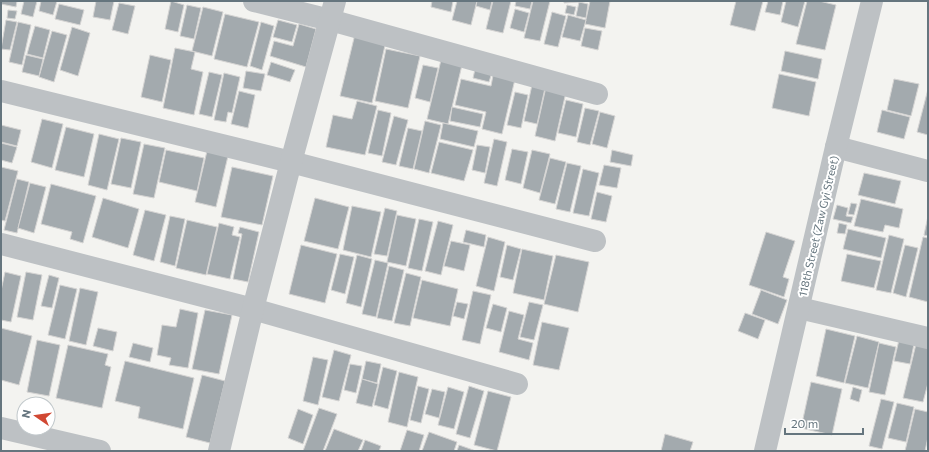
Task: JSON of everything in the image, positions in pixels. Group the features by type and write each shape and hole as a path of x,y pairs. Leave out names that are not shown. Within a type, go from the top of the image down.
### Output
{"street":[{"path":"254,1 332,11 597,94"},
{"name":"118th Street (Zaw Gyi Street)","path":"767,451 836,148 872,1"},
{"path":"219,451 253,309 332,11"},
{"path":"1,92 291,162 595,241"},
{"path":"836,148 928,170"},
{"path":"1,244 253,309 517,384"},
{"path":"799,308 928,338"},
{"path":"1,428 100,451"}],"building":[{"path":"1,1 17,1 16,7 1,4"},
{"path":"24,1 37,1 33,17 21,14"},
{"path":"41,1 57,1 53,15 39,11"},
{"path":"96,1 114,1 110,20 93,17"},
{"path":"171,1 184,5 178,32 165,29"},
{"path":"432,1 453,1 451,12 431,7"},
{"path":"457,1 477,1 471,25 452,20"},
{"path":"477,1 492,1 490,10 476,6"},
{"path":"493,1 511,1 503,33 486,29"},
{"path":"516,1 532,1 530,9 515,6"},
{"path":"533,1 550,1 540,41 524,38"},
{"path":"564,1 579,1 579,2 564,3"},
{"path":"590,1 610,1 605,28 585,24"},
{"path":"736,1 763,1 755,31 730,25"},
{"path":"768,1 783,1 780,15 765,12"},
{"path":"786,1 805,1 798,27 781,22"},
{"path":"807,1 819,1 836,5 825,50 796,44"},
{"path":"579,2 588,4 586,18 576,16"},
{"path":"119,3 135,6 128,34 112,30"},
{"path":"59,4 84,10 80,25 55,19"},
{"path":"187,5 201,8 194,39 180,36"},
{"path":"567,5 576,7 574,15 565,13"},
{"path":"203,7 223,12 212,56 192,51"},
{"path":"515,9 529,13 524,32 510,28"},
{"path":"8,10 17,11 15,19 7,18"},
{"path":"552,12 566,16 558,47 544,44"},
{"path":"225,14 259,22 247,67 214,59"},
{"path":"568,15 586,20 580,41 562,37"},
{"path":"6,20 17,22 10,50 1,49"},
{"path":"278,20 297,25 292,42 273,37"},
{"path":"18,22 31,25 22,65 9,62"},
{"path":"261,22 274,26 262,70 250,66"},
{"path":"299,24 316,29 306,67 270,56 274,41 293,46"},
{"path":"35,26 50,30 43,58 27,54"},
{"path":"72,27 90,33 78,76 60,70"},
{"path":"585,28 602,31 598,50 581,46"},
{"path":"52,31 67,35 54,82 39,77"},
{"path":"355,34 386,41 372,103 340,96"},
{"path":"175,48 195,52 191,69 203,72 194,115 163,108"},
{"path":"386,49 420,56 408,108 375,101"},
{"path":"785,51 822,59 818,79 781,71"},
{"path":"26,55 43,59 39,76 22,72"},
{"path":"150,55 171,60 162,102 141,97"},
{"path":"441,60 462,65 448,124 427,119"},
{"path":"271,62 295,70 290,82 267,75"},
{"path":"423,65 438,68 430,102 415,98"},
{"path":"476,65 493,69 489,82 473,78"},
{"path":"494,70 516,75 502,134 482,129 486,112 455,105 461,79 491,86"},
{"path":"246,71 265,74 261,91 243,88"},
{"path":"209,72 222,75 212,117 199,114"},
{"path":"224,73 240,77 232,113 228,112 226,122 214,120"},
{"path":"779,74 816,82 809,116 772,108"},
{"path":"894,79 919,84 911,116 887,110"},
{"path":"532,85 545,88 537,124 524,121"},
{"path":"546,87 566,92 555,141 535,136"},
{"path":"928,89 928,135 917,132"},
{"path":"239,91 255,95 248,128 231,124"},
{"path":"515,92 528,95 521,128 507,125"},
{"path":"566,100 583,104 576,137 558,133"},
{"path":"357,101 377,106 365,155 326,147 333,115 352,119"},
{"path":"452,107 483,114 480,127 450,121"},
{"path":"585,108 599,111 590,145 577,142"},
{"path":"378,110 391,113 382,156 368,153"},
{"path":"882,110 910,117 904,139 877,132"},
{"path":"600,112 615,116 607,148 592,144"},
{"path":"394,116 408,120 396,165 382,162"},
{"path":"42,119 63,124 52,168 31,162"},
{"path":"425,121 441,125 429,173 414,169"},
{"path":"443,123 478,131 474,147 440,139"},
{"path":"1,125 21,130 17,146 1,142"},
{"path":"66,127 94,134 84,177 55,170"},
{"path":"408,128 422,131 413,169 399,166"},
{"path":"99,134 119,139 107,190 88,185"},
{"path":"121,138 141,142 131,188 111,184"},
{"path":"494,139 507,142 497,186 484,183"},
{"path":"439,142 473,150 464,181 431,173"},
{"path":"1,143 17,147 12,163 1,160"},
{"path":"144,144 165,148 154,198 133,194"},
{"path":"477,145 490,147 485,173 472,170"},
{"path":"512,149 528,152 521,184 505,180"},
{"path":"166,150 204,158 197,191 159,182"},
{"path":"532,150 550,154 540,193 523,188"},
{"path":"612,150 633,155 631,166 610,162"},
{"path":"207,151 228,156 216,207 195,202"},
{"path":"550,158 566,162 555,204 539,200"},
{"path":"567,163 581,166 570,212 556,209"},
{"path":"604,165 621,168 617,188 599,185"},
{"path":"1,167 18,171 5,221 1,220"},
{"path":"232,167 273,176 262,225 221,217"},
{"path":"583,169 599,173 589,216 573,213"},
{"path":"864,173 901,181 895,204 858,195"},
{"path":"17,179 29,182 17,233 4,230"},
{"path":"30,183 46,187 34,233 18,228"},
{"path":"51,184 96,196 83,243 70,239 72,232 41,224"},
{"path":"597,192 612,196 606,222 591,219"},
{"path":"103,198 139,209 128,248 92,237"},
{"path":"315,198 349,207 338,249 304,241"},
{"path":"861,199 903,209 899,228 885,225 883,232 854,226"},
{"path":"851,203 857,204 854,215 848,214"},
{"path":"837,205 848,208 846,216 853,217 851,223 833,219"},
{"path":"352,206 381,212 371,257 343,250"},
{"path":"385,208 397,211 387,256 374,254"},
{"path":"145,210 166,215 154,261 133,255"},
{"path":"397,215 416,219 406,266 387,262"},
{"path":"170,216 185,219 175,266 160,262"},
{"path":"928,216 928,236 924,235"},
{"path":"419,219 433,222 422,271 408,268"},
{"path":"187,220 217,227 206,275 176,268"},
{"path":"438,221 453,225 441,275 425,271"},
{"path":"219,223 234,227 232,235 240,237 230,279 207,274"},
{"path":"839,223 847,225 845,234 837,233"},
{"path":"240,227 259,232 248,282 233,279 242,234 238,233"},
{"path":"848,229 886,238 881,258 843,249"},
{"path":"466,230 486,235 484,247 463,242"},
{"path":"766,232 795,241 783,277 789,279 784,297 749,285"},
{"path":"889,235 904,239 891,293 876,290"},
{"path":"488,237 505,242 494,291 476,286"},
{"path":"923,237 928,238 928,302 909,297"},
{"path":"451,241 470,245 464,271 444,266"},
{"path":"301,245 337,254 325,303 289,294"},
{"path":"507,245 521,249 513,280 500,277"},
{"path":"905,245 918,248 906,297 893,293"},
{"path":"522,249 553,256 544,300 513,293"},
{"path":"340,254 354,257 345,294 331,290"},
{"path":"847,254 881,261 874,288 841,281"},
{"path":"357,255 372,259 361,307 346,303"},
{"path":"556,255 589,262 578,312 544,304"},
{"path":"375,260 388,263 376,317 362,314"},
{"path":"389,266 404,270 392,321 377,318"},
{"path":"5,272 21,276 11,322 1,320 1,291"},
{"path":"26,272 42,275 33,320 17,317"},
{"path":"406,273 421,277 410,326 394,323"},
{"path":"49,275 59,278 52,308 41,306"},
{"path":"422,280 458,289 450,326 413,318"},
{"path":"60,285 77,289 65,339 48,335"},
{"path":"80,288 98,292 86,345 69,341"},
{"path":"761,290 787,300 778,324 752,314"},
{"path":"473,291 491,295 480,344 462,340"},
{"path":"457,302 468,304 464,319 453,316"},
{"path":"529,302 543,305 534,340 520,337"},
{"path":"493,304 507,308 501,332 486,328"},
{"path":"180,309 198,313 188,368 169,365 171,358 157,355 162,325 176,327"},
{"path":"205,310 232,315 219,374 192,369"},
{"path":"509,311 524,315 518,339 533,343 529,360 499,352"},
{"path":"745,313 765,320 758,339 738,331"},
{"path":"542,322 569,328 559,370 533,365"},
{"path":"1,328 32,336 19,385 1,380"},
{"path":"98,328 117,332 113,351 93,346"},
{"path":"826,329 855,336 844,383 816,376"},
{"path":"857,336 879,342 868,388 845,383"},
{"path":"37,340 60,345 49,396 27,392"},
{"path":"899,340 914,344 910,364 894,361"},
{"path":"133,343 153,348 150,362 129,357"},
{"path":"879,343 896,347 885,395 869,392"},
{"path":"916,344 928,347 928,383 923,402 903,398"},
{"path":"68,345 108,354 105,365 111,367 102,408 56,398"},
{"path":"334,350 351,355 339,401 322,397"},
{"path":"313,357 328,360 318,405 303,401"},
{"path":"125,361 194,378 183,429 138,418 140,407 115,401"},
{"path":"366,361 381,364 377,383 362,379"},
{"path":"350,364 362,366 356,393 344,390"},
{"path":"383,367 397,371 388,409 374,405"},
{"path":"399,372 418,377 407,427 388,422"},
{"path":"202,375 225,381 210,443 186,437"},
{"path":"362,379 378,384 372,407 356,403"},
{"path":"811,382 842,389 832,435 801,428"},
{"path":"418,386 429,389 421,423 410,420"},
{"path":"469,386 484,391 470,438 456,434"},
{"path":"448,387 464,392 454,429 438,425"},
{"path":"853,387 862,390 859,402 850,399"},
{"path":"432,389 445,392 439,418 425,414"},
{"path":"488,391 511,397 497,451 474,445"},
{"path":"881,399 894,402 882,449 869,446"},
{"path":"897,403 914,407 906,442 888,438"},
{"path":"319,408 337,414 323,451 303,451"},
{"path":"298,409 313,415 303,444 288,438"},
{"path":"915,409 928,412 928,437 925,451 905,451"},
{"path":"334,429 363,440 358,451 325,451"},
{"path":"407,430 424,435 419,451 400,451"},
{"path":"429,432 457,442 454,451 422,451"},
{"path":"665,434 693,442 690,451 661,451"},
{"path":"365,440 381,446 379,451 361,451"},
{"path":"459,445 476,451 457,451"}]}
